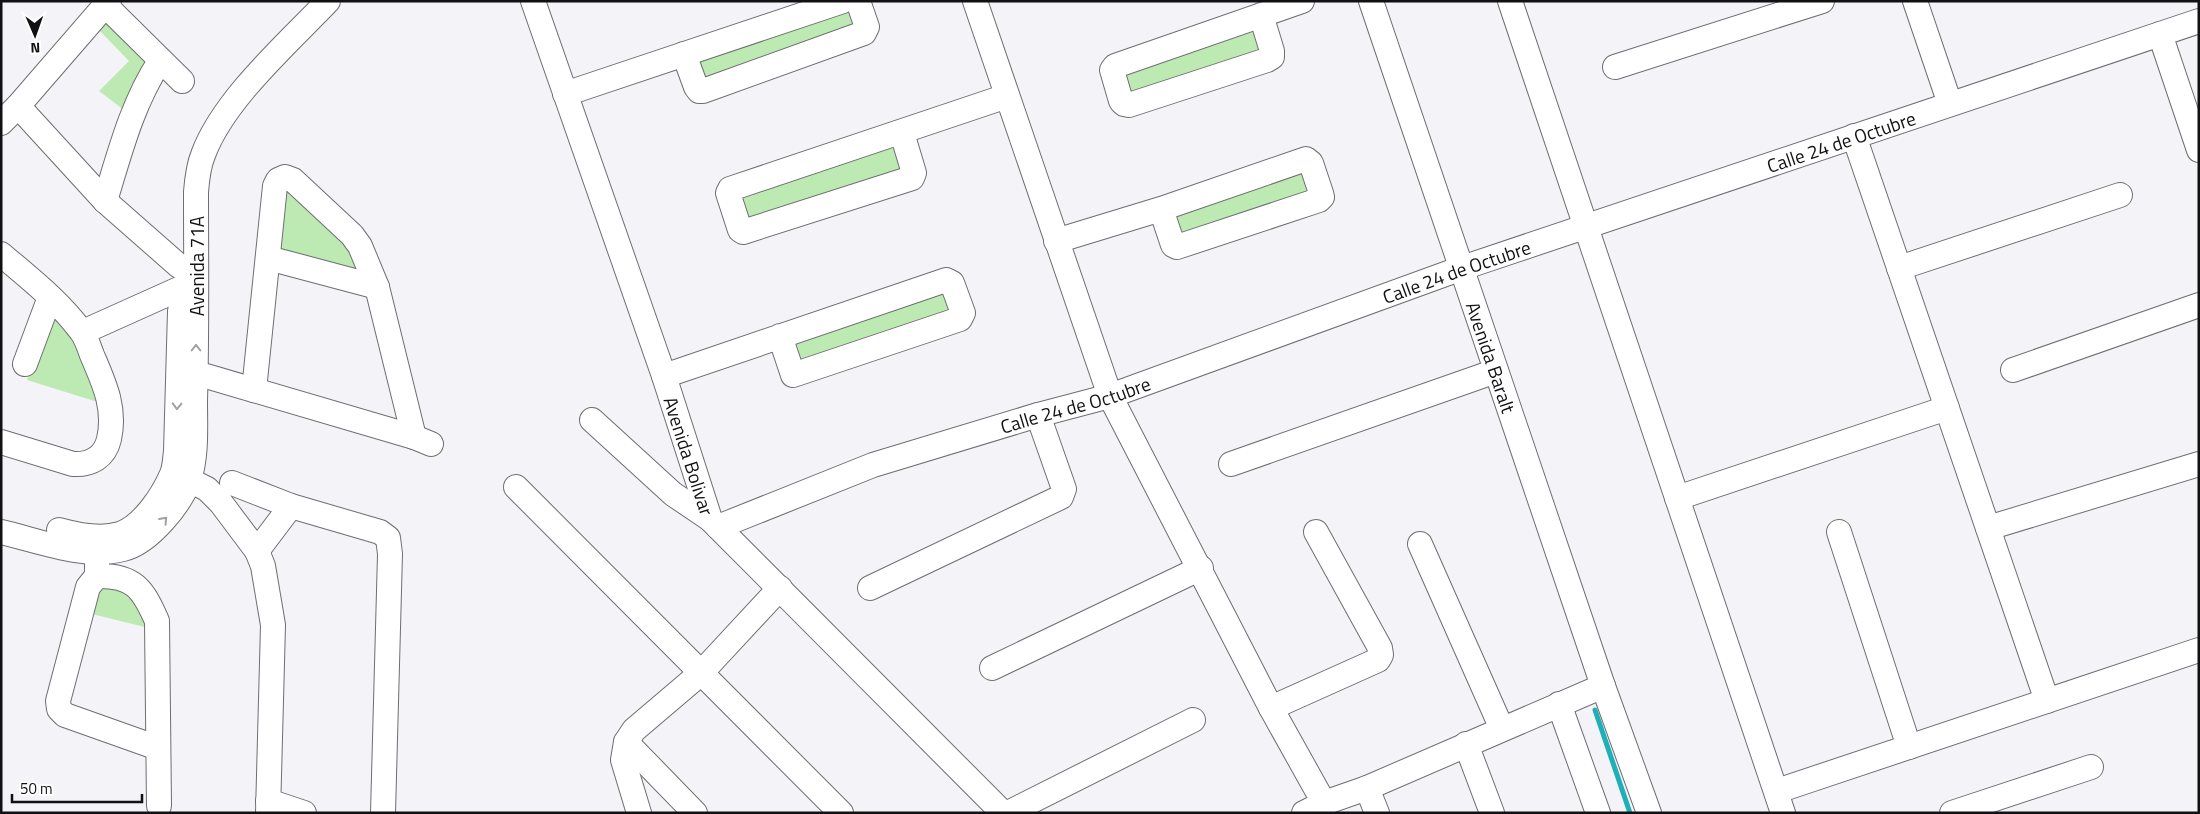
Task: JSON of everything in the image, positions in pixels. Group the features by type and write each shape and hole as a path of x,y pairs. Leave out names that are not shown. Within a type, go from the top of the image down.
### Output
{"street":[{"name":"Avenida 71A","path":"188,277 181,192 183,163 189,146 216,102 228,87 310,1"},
{"name":"Avenida 71A","path":"97,555 123,541 147,537 167,518 181,476 194,452 187,374 188,277 198,169 203,153 227,110 328,1"},
{"name":"Avenida Bolivar","path":"533,1 714,523 1003,813"},
{"path":"565,94 843,1"},
{"path":"684,54 698,91 703,90 864,33 867,26 858,1"},
{"path":"975,1 1110,396 1201,568 1272,708 1314,808 1367,788 1603,686"},
{"path":"1261,15 1272,51 1272,56 1267,60 1129,104 1124,104 1121,101 1112,70 1115,66 1261,15 1302,1"},
{"name":"Avenida Baralt","path":"1371,1 1603,686 1649,813"},
{"path":"1510,1 1780,802 1909,747 2199,650"},
{"path":"1616,67 1822,1"},
{"path":"1915,1 1950,104"},
{"path":"1,123 107,3 160,61 182,81"},
{"name":"Calle 24 de Octubre","path":"714,523 874,465 1038,415 1110,396 1462,268 2199,21"},
{"path":"2160,34 2199,150"},
{"path":"105,201 129,123 142,90 160,61"},
{"path":"902,133 914,173 912,178 743,232 740,230 728,193 730,189 902,133 1007,96"},
{"path":"18,106 105,201 188,277 83,332"},
{"path":"1854,136 2047,701"},
{"path":"1056,241 1161,209 1306,160 1311,163 1322,197 1319,200 1177,247 1172,245 1161,209"},
{"path":"187,374 254,390 423,440 377,287 360,246 352,235 293,180 285,177 278,180 275,186 254,390"},
{"path":"1899,268 2120,194"},
{"path":"1,254 50,297 83,332 111,404 112,426 107,450 93,462 83,465 73,464 1,442"},
{"path":"268,258 377,287"},
{"path":"664,376 782,334 946,280 952,283 963,313 960,319 796,375 791,373 780,336"},
{"path":"25,364 50,297"},
{"path":"2013,370 2199,305"},
{"path":"1231,464 1496,371"},
{"path":"1677,498 1947,408"},
{"path":"870,588 1061,497 1064,489 1038,415"},
{"path":"592,420 673,494 714,523"},
{"path":"1988,528 2199,464"},
{"path":"181,476 207,489 221,502 257,551 263,566 274,625 268,807 304,813"},
{"path":"232,483 291,506 380,532 388,538 390,545 383,813"},
{"path":"516,487 841,813"},
{"path":"257,551 291,506"},
{"path":"1,516 75,534 115,576 132,582 147,598 157,621 159,806"},
{"path":"1,532 97,555"},
{"path":"1272,708 1378,660 1381,655 1380,648 1316,532"},
{"path":"1839,532 1909,747"},
{"path":"1420,544 1502,729"},
{"path":"97,555 58,701 59,709 65,715 158,748"},
{"path":"992,668 1201,568"},
{"path":"639,813 624,760 626,742 634,730 702,673 780,588"},
{"path":"1559,704 1598,813"},
{"path":"1008,813 1193,720"},
{"path":"626,742 695,813"},
{"path":"1466,744 1492,813"},
{"path":"1952,813 2090,767"},
{"path":"1367,788 1377,813"}],"green space":[{"path":"851,6 860,26 703,82 695,57"},
{"path":"107,21 149,63 124,110 99,91 129,61 98,29"},
{"path":"1256,24 1265,52 1128,96 1120,71"},
{"path":"895,143 905,171 747,221 740,195"},
{"path":"1305,170 1314,193 1177,241 1170,213"},
{"path":"287,184 353,249 362,276 279,257"},
{"path":"945,289 952,313 796,364 789,339"},
{"path":"53,308 73,324 101,403 27,380"},
{"path":"110,582 124,586 146,611 149,628 92,614 99,594"}],"waterway":[{"path":"1595,710 1630,813"}]}
